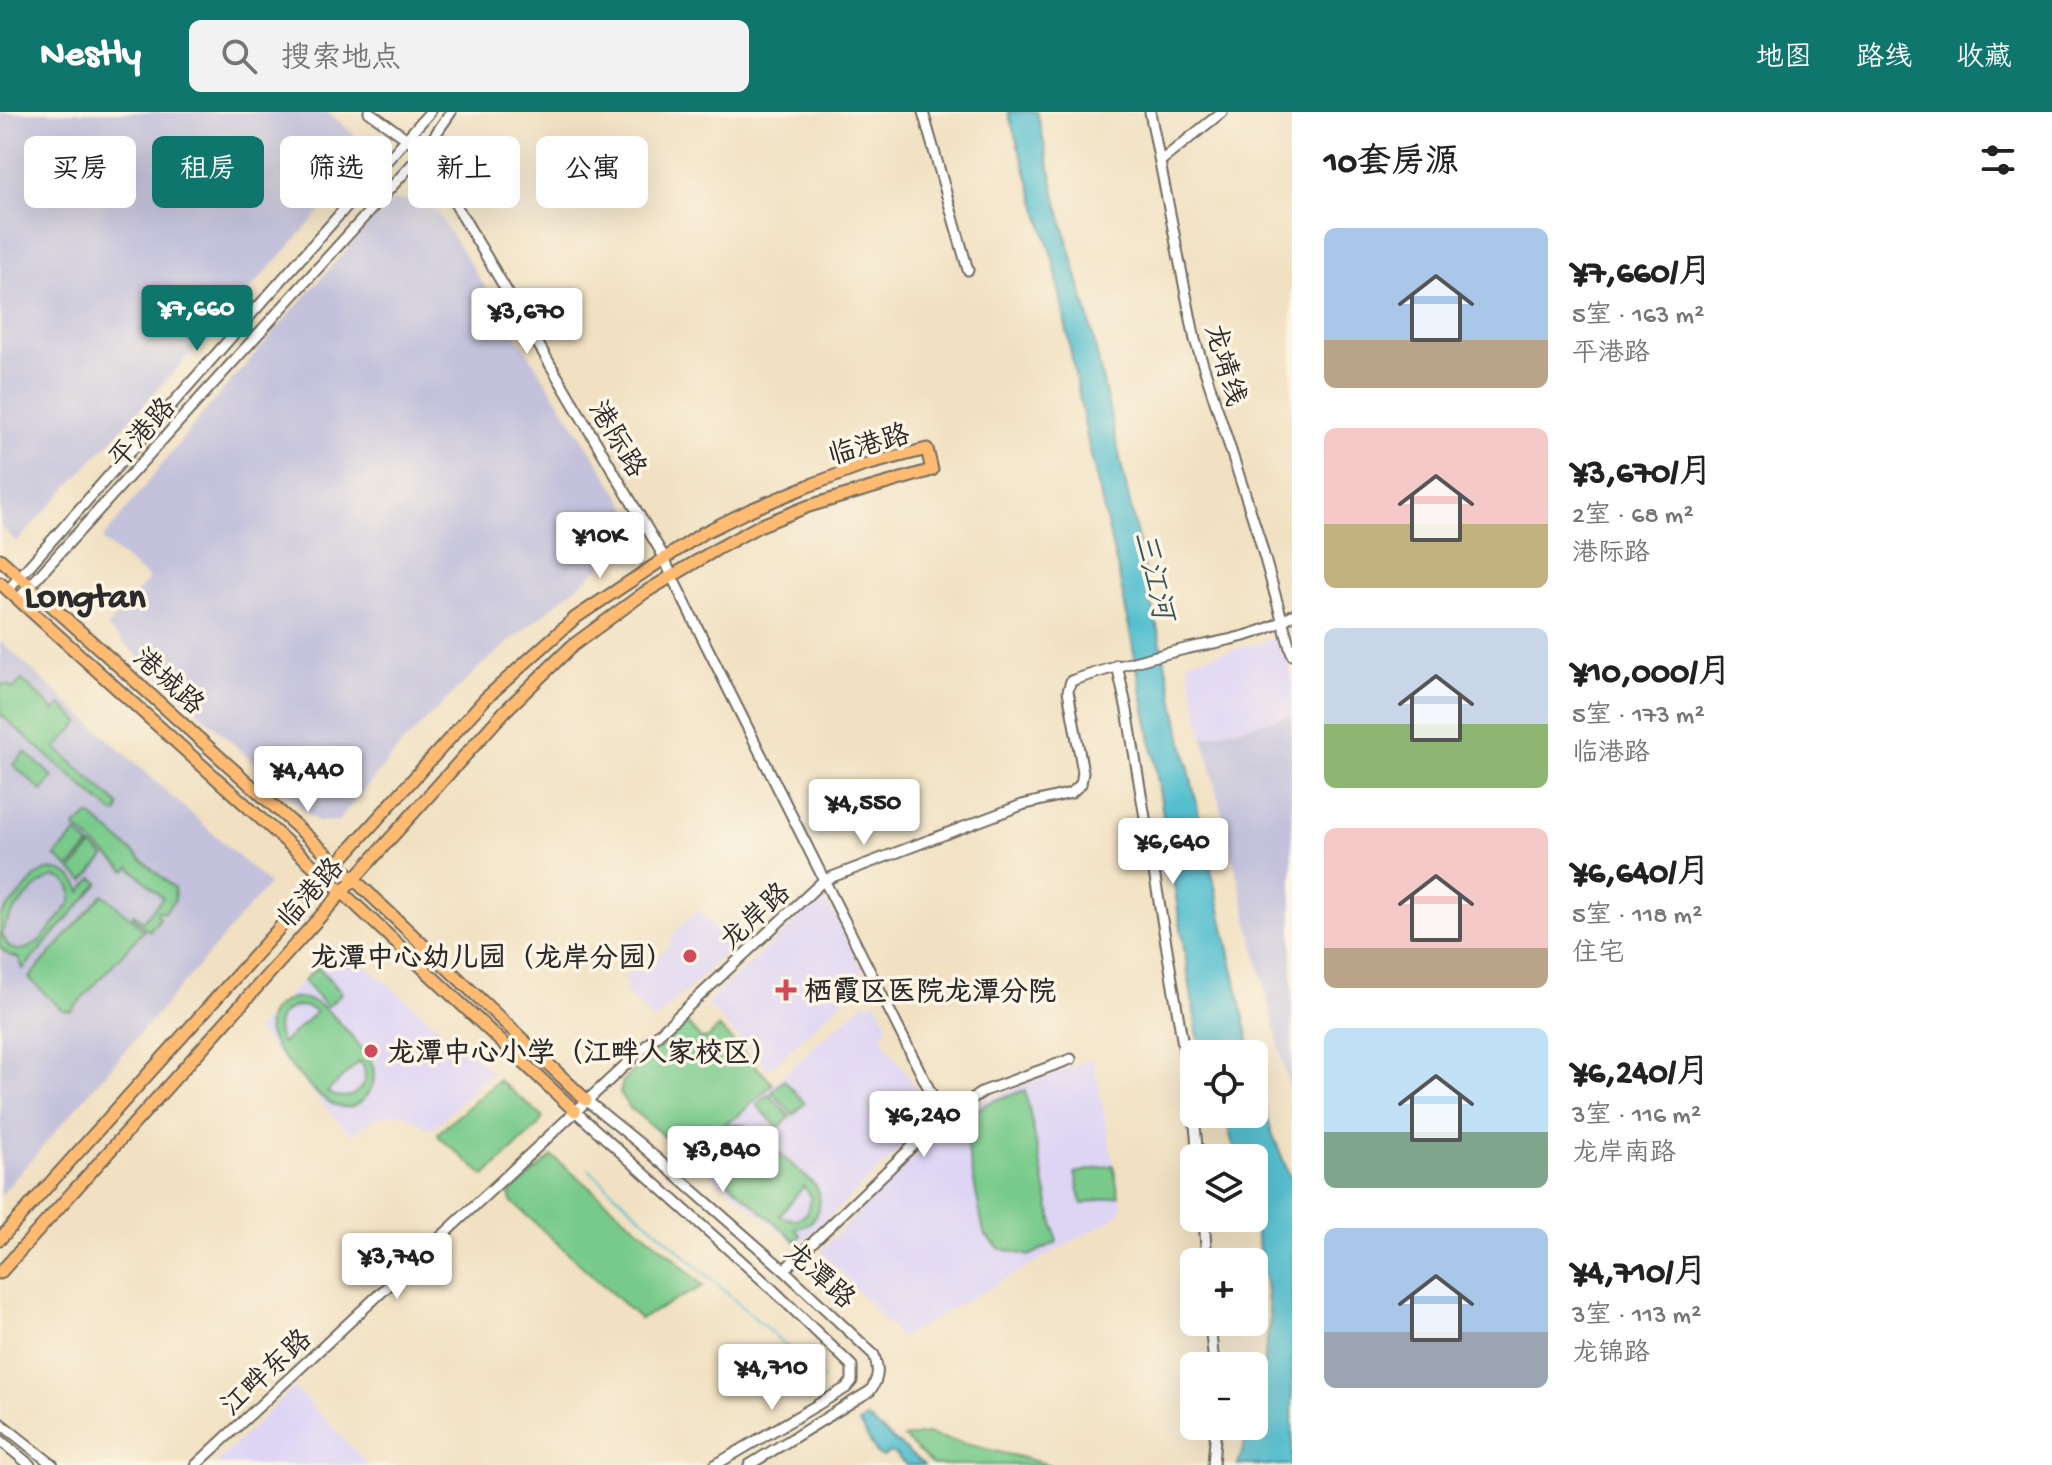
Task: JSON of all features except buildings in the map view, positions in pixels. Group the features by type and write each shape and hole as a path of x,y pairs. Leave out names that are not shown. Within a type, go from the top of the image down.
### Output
{"main road":[{"name":"临港路","path":"0,1239 486,698 575,618 664,557 750,510 862,466 927,449 932,470 873,486 759,526 644,593 572,646 505,711 0,1273"},
{"name":"港城路","path":"0,559 338,864 586,1100"},
{"name":"港城路","path":"4,586 341,891 575,1111"}],"street":[{"name":"港际路","path":"369,112 408,137"},
{"name":"平港路","path":"411,136 430,112"},
{"name":"平港路","path":"434,136 451,112"},
{"path":"923,112 968,270"},
{"name":"龙靖线","path":"1150,112 1162,160 1195,340 1258,534 1292,655"},
{"path":"1162,160 1222,112"},
{"name":"平港路","path":"4,586 21,577 408,139"},
{"name":"平港路","path":"18,599 408,169"},
{"name":"港际路","path":"458,208 664,557 943,1117"},
{"path":"1182,1040 1117,665 1282,623 1292,615"},
{"name":"龙岸路","path":"575,1111 824,880 1022,805 1071,793 1081,784 1083,772 1068,691 1071,681 1117,665"},
{"path":"784,1270 943,1117 984,1091 1071,1059"},
{"name":"龙潭路","path":"586,1100 784,1270 874,1355 879,1368 877,1381 859,1399 749,1465"},
{"name":"龙潭路","path":"575,1111 852,1366 854,1374 846,1388 715,1465"},
{"name":"江畔东路","path":"196,1465 575,1111"},
{"path":"0,1423 53,1465"},
{"path":"0,1440 30,1465"},
{"path":"1213,1465 1215,1440"}],"shaded area":[{"path":"0,112 328,112 355,136 280,136 280,208 324,208 17,542 0,526"},
{"path":"408,200 408,208 435,209 643,532 483,664 405,741 338,821 318,822 107,627 149,579 102,540 204,412 383,208 392,208 392,201"},
{"path":"1279,637 1292,679 1292,715 1203,737 1187,662"},
{"path":"0,641 269,884 0,1196"},
{"path":"1292,715 1292,1099 1203,737"},
{"name":"栖霞区医院龙潭分院","path":"818,901 828,903 866,978 769,1070 706,1003"},
{"name":"龙潭中心幼儿园（龙岸分园）","path":"698,910 733,946 654,1021 624,990 629,985 623,979 636,967 642,972 672,943 670,940 676,935 674,932"},
{"name":"龙潭中心小学（江畔人家校区）","path":"338,943 493,1072 433,1128 429,1129 406,1114 395,1113 372,1120 351,1135 256,1030"},
{"path":"876,1000 887,1024 883,1039 930,1110 931,1117 798,1246 683,1152 695,1139 737,1117 865,1001 869,1004"},
{"path":"1093,1059 1122,1205 1120,1212 900,1338 821,1250 948,1125 981,1101"},
{"path":"294,1387 369,1465 214,1465"}],"green space":[{"path":"22,680 55,711 61,705 80,722 56,748 119,805 118,813 113,813 0,714 0,685 13,689"},
{"path":"25,752 53,777 42,791 13,765"},
{"path":"89,815 174,888 175,900 164,913 160,910 157,912 160,918 149,931 132,916 134,914 143,921 163,898 130,867 126,871 74,827"},
{"path":"76,833 90,845 69,868 55,856"},
{"path":"92,846 105,857 84,881 71,870"},
{"path":"46,870 63,872 72,877 81,892 93,878 99,883 23,969 19,958 0,948 0,916 37,875","holes":["54,877 70,886 70,904 36,943 19,950 10,948 2,935 8,920 31,892"]},
{"path":"103,894 144,930 71,1011 62,1010 29,978"},
{"path":"318,967 342,993 327,1007 303,981"},
{"path":"292,998 304,998 325,1008 367,1054 374,1076 370,1090 361,1101 351,1107 331,1103 321,1097 288,1063 269,1033 270,1014 278,1005","holes":["297,1006 316,1012 282,1043 277,1031 279,1020 290,1008","360,1061 365,1078 358,1091 344,1097 327,1092"]},
{"path":"686,1022 701,1039 708,1038 719,1027 773,1084 737,1117 695,1139 683,1152 629,1107 620,1094 623,1081"},
{"path":"499,1080 543,1117 538,1126 485,1176 438,1133"},
{"path":"784,1080 805,1103 793,1115 772,1092"},
{"path":"1025,1090 1057,1242 1029,1256 999,1248 984,1233 964,1131 972,1114 979,1108"},
{"path":"769,1094 790,1117 778,1128 757,1105"},
{"path":"733,1124 753,1130 816,1186 820,1201 817,1214 809,1223 795,1229 801,1235 796,1241 690,1149 695,1144 707,1153 714,1133","holes":["740,1133 750,1139 724,1168 717,1159 717,1146 728,1134","804,1186 811,1197 807,1213 796,1220 779,1216"]},
{"path":"552,1156 703,1286 640,1319 511,1201 509,1194"},
{"path":"1113,1165 1119,1196 1082,1204 1075,1173"},
{"path":"926,1434 1051,1465 933,1465 904,1438"}],"water":[{"path":"1008,112 1037,112 1057,202 1089,319 1249,1040 1199,1040 1198,1036 1152,745 1054,263"},
{"path":"1268,1118 1292,1182 1292,1465 1238,1465 1246,1440 1268,1440 1268,1352 1265,1352 1270,1320 1268,1248 1259,1248 1256,1232 1268,1232 1268,1144 1233,1144 1228,1128 1268,1128"},
{"path":"867,1418 924,1465 906,1465 894,1453 883,1457 877,1454 859,1423"}],"waterway":[{"path":"588,1169 823,1379"}],"place":[{"name":"龙潭中心幼儿园（龙岸分园）","path":"690,956"},
{"name":"栖霞区医院龙潭分院","path":"786,990"},
{"name":"龙潭中心小学（江畔人家校区）","path":"371,1051"}],"district":[{"name":"Longtan","path":"85,593"}],"water label":[{"name":"三江河","path":"1155,575"}]}
